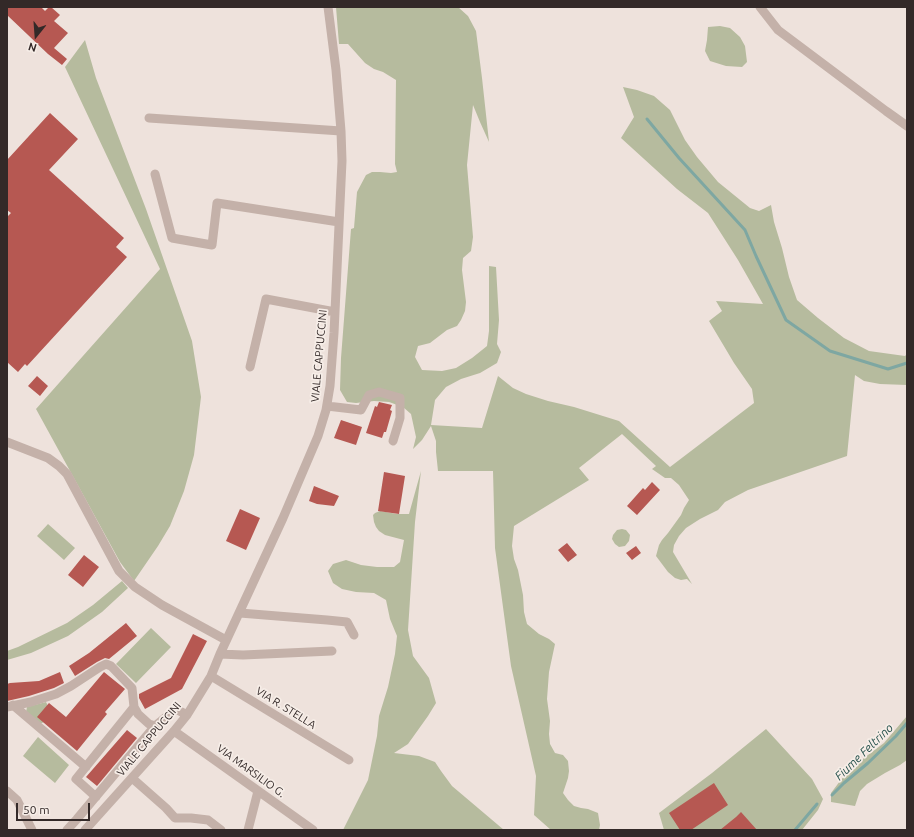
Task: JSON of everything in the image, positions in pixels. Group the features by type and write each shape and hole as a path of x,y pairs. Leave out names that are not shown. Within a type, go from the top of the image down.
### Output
{"street":[{"name":"VIALE CAPPUCCINI","path":"91,828 187,715 211,676 226,640 240,613 283,518 318,436 330,386 342,161 336,70 328,7"},
{"path":"760,7 778,30 907,126"},
{"path":"149,118 341,131"},
{"path":"155,174 172,238 212,244 217,203 339,222"},
{"path":"250,367 266,298 335,312"},
{"path":"326,406 361,410 369,395 379,392 400,398 400,418 393,441"},
{"path":"7,442 48,458 67,474 119,571 135,587 162,605 226,640"},
{"path":"240,613 347,622 354,635"},
{"path":"220,654 243,655 332,651"},
{"path":"10,706 31,702 56,694 106,664 111,666 132,688 134,707 138,714 149,724 155,726"},
{"name":"VIA R. STELLA","path":"211,676 349,760"},
{"path":"10,706 86,767"},
{"path":"96,797 76,779 134,707"},
{"path":"67,830 155,726 176,709 187,715"},
{"name":"VIA MARSILIO G.","path":"174,731 313,830"},
{"path":"132,778 166,808 174,818 208,820 221,830"},
{"path":"7,791 17,800 32,830"},
{"path":"248,830 258,791"}],"green space":[{"path":"336,7 458,7 468,16 476,31 489,142 473,105 467,165 473,237 471,251 463,258 462,270 466,302 465,311 457,326 447,330 430,343 418,346 415,357 422,370 442,371 456,368 487,346 489,331 489,266 496,267 499,320 497,344 501,352 497,363 480,373 461,379 446,387 435,400 431,425 482,428 498,376 513,388 526,394 619,421 670,467 754,403 752,389 734,363 709,321 722,311 716,301 763,304 738,260 708,213 677,189 621,138 634,117 623,87 654,96 670,110 685,140 697,157 718,182 750,208 759,211 771,205 774,222 789,277 797,300 844,338 869,351 905,356 907,354 907,385 880,384 864,381 855,375 847,456 748,490 725,502 718,510 686,528 674,545 673,552 692,584 687,579 681,580 675,578 668,572 656,556 659,545 681,515 689,500 679,485 671,478 665,478 652,469 656,466 622,434 579,468 589,480 514,526 512,546 523,595 524,612 527,624 555,644 549,672 547,699 550,721 550,744 555,753 563,755 568,761 568,778 563,793 574,806 598,813 600,825 599,830 551,830 534,815 536,776 511,666 495,548 493,471 438,471 436,441 431,426 422,440 413,449 416,437 411,414 403,407 389,402 347,402 340,390 351,229 354,228 357,192 366,175 372,172 397,172 395,164 396,80 365,63 348,44 339,44"},
{"path":"720,26 730,28 740,37 745,46 747,62 742,67 726,66 710,61 705,51 708,27"},
{"path":"85,40 96,78 146,209 192,341 201,397 194,455 184,491 170,526 134,581 120,562 36,409 160,269 65,67"},
{"path":"421,471 415,522 408,630 413,656 429,678 436,703 408,744 394,753 419,756 435,762 452,786 504,830 343,830 368,780 377,736 379,716 388,687 397,636 390,619 386,600 374,593 356,592 342,589 333,583 328,571 333,564 346,560 361,565 377,567 394,567 400,562 404,540 385,535 379,531 374,522 373,515 380,511 397,514 409,514"},
{"path":"48,524 75,548 64,560 37,536"},
{"path":"617,530 626,530 630,535 629,541 625,546 619,547 612,539"},
{"path":"122,581 128,588 102,612 68,636 31,653 7,660 7,651 67,623 93,605"},
{"path":"151,628 171,647 136,683 116,664"},
{"path":"46,702 48,706 46,721 38,725 26,712 27,707"},
{"path":"907,716 907,760 867,784 860,791 855,806 831,802 831,793 852,767 884,743"},
{"path":"766,729 812,779 823,799 818,810 802,830 664,830 659,813 712,773"},
{"path":"38,737 69,765 55,783 23,756"}],"building":[{"path":"7,7 41,7 45,11 51,7 60,15 54,21 68,33 54,48 67,59 62,65 48,54 7,15"},
{"path":"50,113 78,139 49,170 124,238 116,247 127,257 27,366 25,364 18,372 7,362 7,217 11,213 7,210 7,160"},
{"path":"37,376 48,386 40,396 28,386"},
{"path":"379,402 392,405 390,410 392,411 386,432 384,432 382,438 366,433 375,406 377,407"},
{"path":"341,420 362,427 356,445 334,438"},
{"path":"384,472 405,476 399,514 378,511"},
{"path":"652,482 660,490 637,515 627,506 643,488 645,490"},
{"path":"314,486 339,496 334,506 317,504 309,501"},
{"path":"240,509 260,518 246,550 226,541"},
{"path":"567,543 577,555 568,562 558,550"},
{"path":"636,546 641,553 632,560 626,553"},
{"path":"84,555 99,567 83,587 68,575"},
{"path":"126,623 137,636 109,659 105,658 97,662 75,676 69,666 89,653"},
{"path":"193,634 207,641 182,689 145,709 139,698 139,694 171,678"},
{"path":"60,672 64,683 54,688 29,696 7,701 7,684 39,681"},
{"path":"104,672 125,689 105,712 107,714 77,751 37,717 49,703 66,717"},
{"path":"127,730 137,738 97,786 86,777"},
{"path":"714,783 728,805 691,830 680,830 669,813"},
{"path":"741,812 757,830 720,830 736,817"}],"waterway":[{"path":"647,119 679,158 745,230 786,320 830,351 888,369 907,363"},
{"name":"Fiume Feltrino","path":"832,795 868,763 907,723"},
{"name":"Fiume Feltrino","path":"795,830 817,804"}]}
